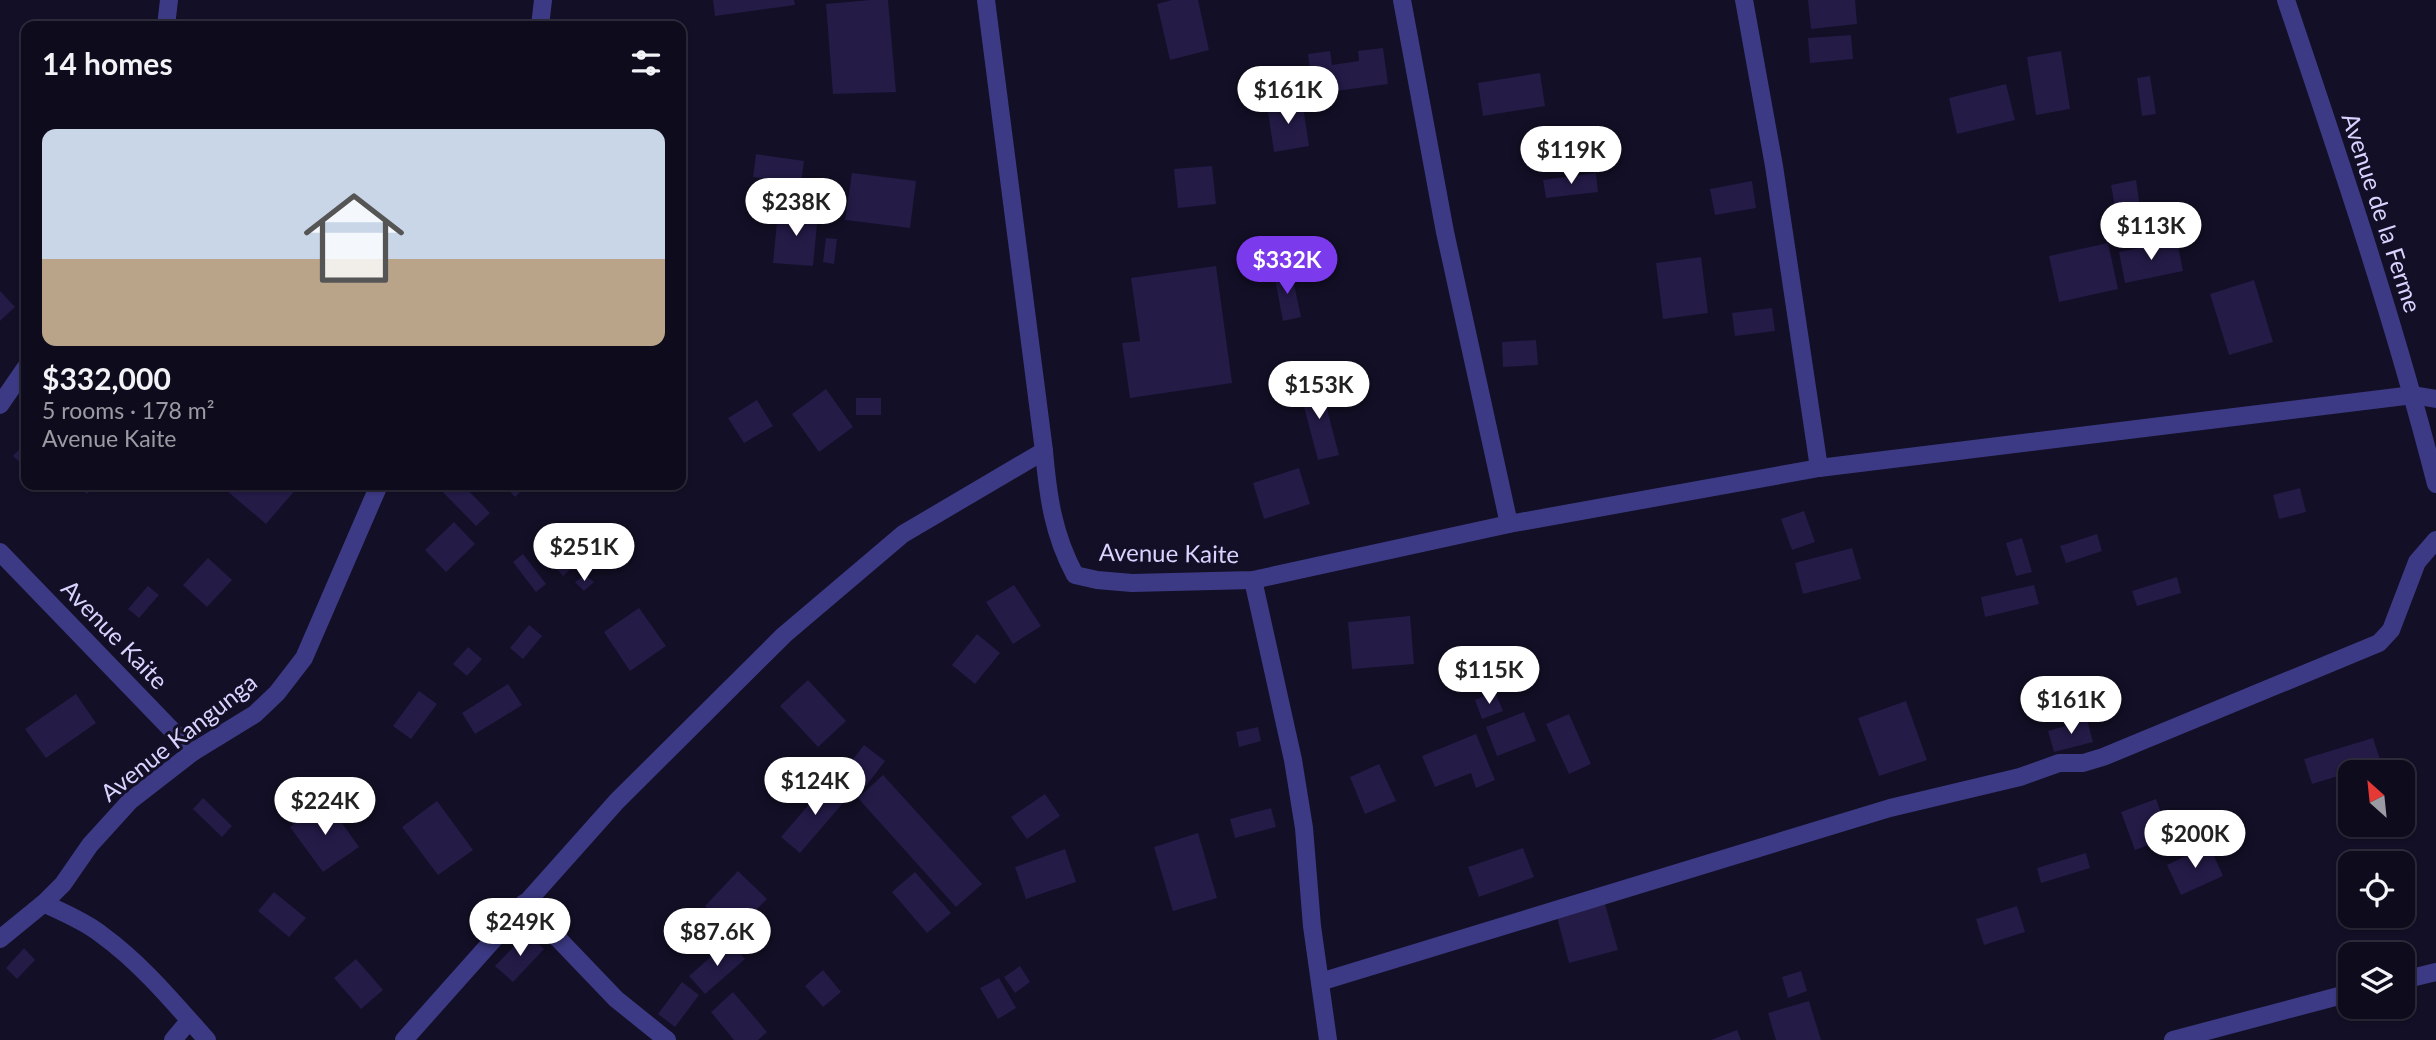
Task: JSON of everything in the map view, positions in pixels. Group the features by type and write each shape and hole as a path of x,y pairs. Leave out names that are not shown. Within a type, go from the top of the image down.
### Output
{"street":[{"path":"167,21 169,0"},
{"path":"541,21 543,0"},
{"name":"Avenue Kaite","path":"986,0 1052,520 1063,554 1074,575 1097,580 1132,583 1253,580 1293,760 1304,828 1312,926 1328,1040"},
{"path":"1402,0 1445,232 1509,524"},
{"path":"1744,0 1774,166 1819,468"},
{"name":"Avenue de la Ferme","path":"2286,0 2413,395 2436,484"},
{"path":"0,405 21,374"},
{"path":"1253,580 1509,524 1819,468 2413,395 2436,399"},
{"path":"404,1040 617,801 784,635 903,534 1044,451"},
{"name":"Avenue Kangunga","path":"0,939 63,884 90,845 130,801 194,752 255,714 276,693 303,658 377,490"},
{"path":"1320,982 1889,808 2020,777 2059,764 2083,763 2103,757 2379,643 2391,630 2417,562 2436,540"},
{"name":"Avenue Kaite","path":"0,552 194,752"},
{"path":"44,903 100,933 153,980 207,1040"},
{"path":"524,904 616,999 667,1040"},
{"path":"2415,977 2436,972"},
{"path":"2174,1040 2338,996"},
{"path":"173,1040 189,1021"}],"building":[{"path":"713,0 794,0 795,5 715,16"},
{"path":"888,0 896,92 833,94 826,4"},
{"path":"1172,0 1198,0 1209,50 1170,60 1157,4"},
{"path":"1808,0 1855,0 1857,24 1811,29"},
{"path":"1851,35 1853,59 1810,63 1808,38"},
{"path":"1383,48 1388,84 1313,94 1308,54 1330,51 1332,65 1359,61 1358,51"},
{"path":"2061,51 2070,109 2036,115 2027,57"},
{"path":"1540,73 1545,106 1483,116 1478,83"},
{"path":"2150,76 2156,114 2142,116 2137,78"},
{"path":"2006,84 2015,120 1957,134 1949,98"},
{"path":"1302,100 1309,146 1274,152 1267,105"},
{"path":"756,154 804,161 801,183 753,177"},
{"path":"1212,166 1216,204 1178,208 1174,169"},
{"path":"852,173 916,181 910,228 845,220"},
{"path":"1596,173 1598,192 1546,198 1543,180"},
{"path":"2136,180 2141,214 2117,218 2111,185"},
{"path":"1752,181 1756,208 1715,215 1710,189"},
{"path":"778,211 818,214 813,266 773,263"},
{"path":"826,238 837,239 834,264 823,262"},
{"path":"2177,240 2183,271 2125,283 2119,252"},
{"path":"2108,243 2118,289 2059,302 2049,256"},
{"path":"1701,257 1708,313 1663,319 1656,263"},
{"path":"1216,266 1232,383 1130,398 1122,343 1140,341 1131,278"},
{"path":"1291,270 1301,317 1283,321 1274,274"},
{"path":"2254,280 2273,342 2229,355 2210,294"},
{"path":"0,291 15,307 0,321"},
{"path":"1772,308 1775,331 1735,336 1732,313"},
{"path":"1536,340 1538,365 1503,367 1502,342"},
{"path":"1320,382 1339,455 1318,460 1299,388"},
{"path":"826,389 853,427 819,452 792,414"},
{"path":"856,398 881,398 881,415 856,415"},
{"path":"757,400 773,426 744,443 728,418"},
{"path":"21,447 21,463 13,456"},
{"path":"1299,468 1310,504 1264,519 1253,483"},
{"path":"2300,488 2306,512 2279,519 2273,495"},
{"path":"226,490 295,490 266,524"},
{"path":"441,490 468,490 490,513 476,526"},
{"path":"509,490 522,490 515,497"},
{"path":"1804,511 1815,542 1792,550 1781,519"},
{"path":"454,522 475,544 446,572 425,550"},
{"path":"564,527 588,552 563,576 539,550"},
{"path":"2097,534 2102,551 2066,563 2060,546"},
{"path":"2022,538 2032,572 2016,576 2006,543"},
{"path":"1852,548 1861,579 1803,594 1795,563"},
{"path":"523,554 546,584 536,592 513,562"},
{"path":"208,558 232,580 207,607 183,585"},
{"path":"585,575 594,582 584,591 575,582"},
{"path":"2177,577 2181,593 2137,606 2132,591"},
{"path":"1014,585 1041,626 1013,644 986,602"},
{"path":"2034,585 2039,604 1985,617 1981,597"},
{"path":"148,586 159,595 139,618 128,609"},
{"path":"639,608 666,646 630,671 604,632"},
{"path":"1410,616 1414,664 1352,669 1348,622"},
{"path":"529,625 542,636 523,659 510,648"},
{"path":"977,634 1000,653 975,684 952,665"},
{"path":"468,647 482,659 467,676 453,664"},
{"path":"808,680 846,721 818,747 780,706"},
{"path":"508,684 522,705 475,734 462,713"},
{"path":"419,691 437,704 411,739 393,726"},
{"path":"1495,692 1503,711 1482,719 1475,700"},
{"path":"76,694 96,723 46,758 25,729"},
{"path":"1906,701 1927,760 1879,776 1858,718"},
{"path":"1524,712 1536,741 1497,756 1486,727"},
{"path":"1569,714 1591,764 1569,774 1546,724"},
{"path":"2087,720 2093,742 2054,752 2048,731"},
{"path":"1258,727 1261,741 1239,747 1236,732"},
{"path":"1476,734 1495,780 1476,788 1471,773 1435,787 1422,756"},
{"path":"2373,738 2380,760 2338,760 2338,776 2312,784 2304,759"},
{"path":"864,745 885,761 866,786 845,770"},
{"path":"1379,764 1396,801 1365,814 1350,777"},
{"path":"883,775 982,884 956,907 858,798"},
{"path":"830,780 849,796 800,853 781,837"},
{"path":"1045,794 1060,816 1027,839 1011,817"},
{"path":"203,798 232,826 222,837 193,809"},
{"path":"2156,799 2170,837 2135,850 2121,812"},
{"path":"326,801 359,847 323,872 290,827"},
{"path":"437,801 473,850 438,875 402,827"},
{"path":"1271,808 1276,827 1235,838 1230,819"},
{"path":"1198,833 1217,898 1173,911 1154,847"},
{"path":"2209,845 2223,876 2181,895 2167,865"},
{"path":"1523,848 1534,877 1479,897 1468,867"},
{"path":"1065,849 1076,882 1026,899 1015,867"},
{"path":"2086,853 2090,868 2041,883 2037,868"},
{"path":"738,871 767,899 734,933 705,906"},
{"path":"915,872 951,913 927,933 892,892"},
{"path":"274,892 306,918 289,937 258,911"},
{"path":"1605,904 1618,950 1569,963 1557,917"},
{"path":"2017,906 2025,932 1984,945 1976,919"},
{"path":"527,933 544,949 513,982 495,966"},
{"path":"729,941 745,959 705,994 689,976"},
{"path":"24,948 35,960 17,979 6,968"},
{"path":"356,959 383,990 361,1009 334,978"},
{"path":"1020,966 1030,982 1015,993 1004,977"},
{"path":"823,970 841,992 823,1007 805,986"},
{"path":"1801,971 1807,991 1788,998 1782,977"},
{"path":"999,978 1016,1008 998,1019 980,988"},
{"path":"682,982 699,995 675,1027 658,1014"},
{"path":"733,992 767,1032 758,1040 734,1040 711,1012"},
{"path":"1809,1001 1821,1040 1776,1040 1768,1013"},
{"path":"1737,1030 1741,1040 1711,1040"}]}
